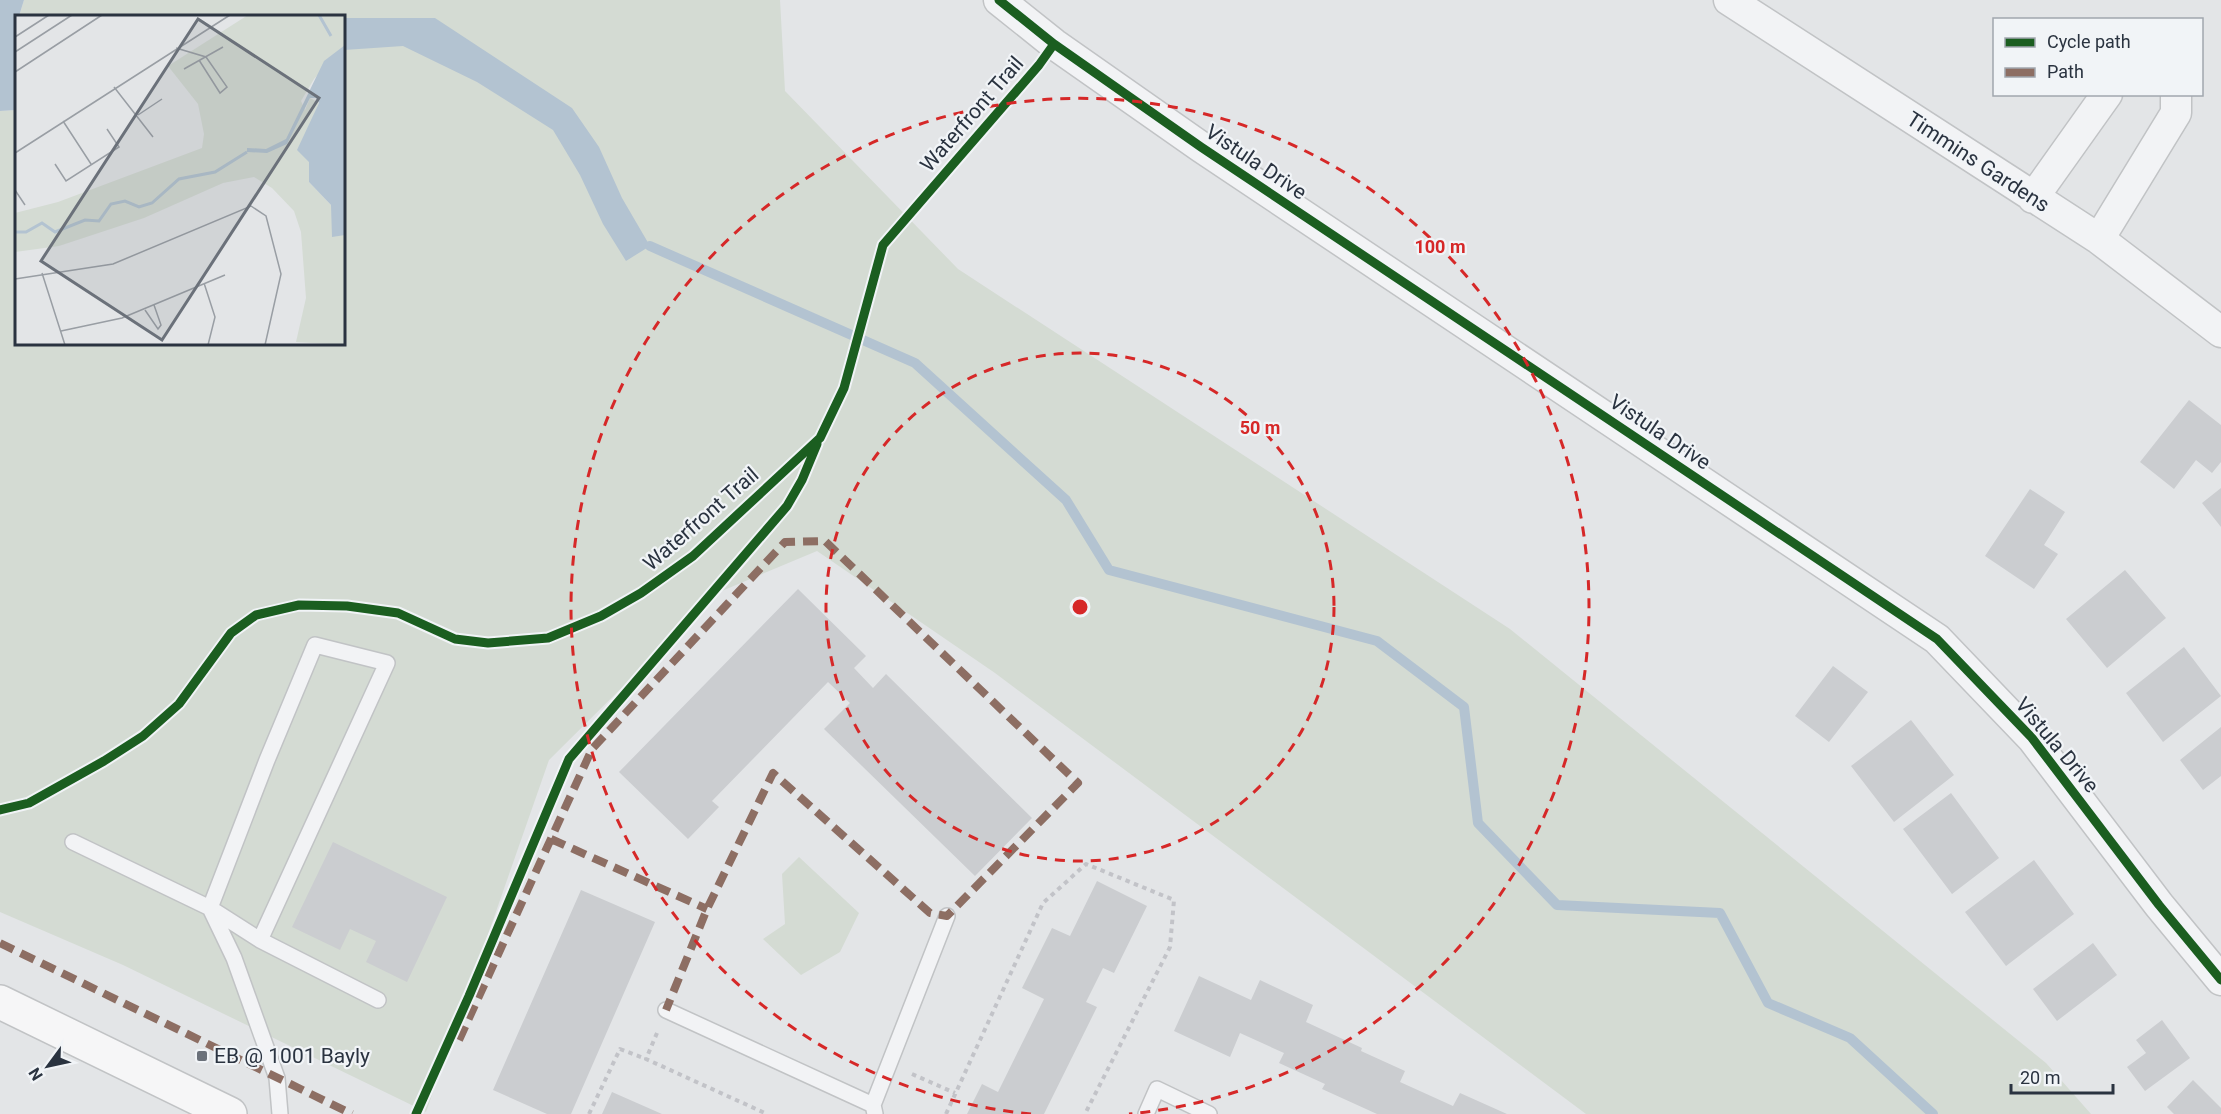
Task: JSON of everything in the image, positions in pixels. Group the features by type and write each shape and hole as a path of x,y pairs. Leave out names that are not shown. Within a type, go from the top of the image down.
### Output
{"main road":[{"path":"0,1002 230,1114"}],"street":[{"name":"Vistula Drive","path":"999,0 1054,44 1201,147 1937,639 2032,738 2159,905 2221,980"},
{"name":"Timmins Gardens","path":"1729,0 2099,239 2221,332"},
{"path":"2033,198 2106,96"},
{"path":"2099,239 2176,113 2176,96"}],"lane":[{"path":"260,940 387,663 315,645 267,760 210,908 234,958 277,1078 280,1114"},
{"path":"73,842 210,908 260,940 378,1000"},
{"path":"666,1010 874,1109 889,1064 947,916"},
{"path":"1146,1114 1156,1089 1209,1114"}],"path":[{"path":"946,1114 1043,903 1086,864 1174,900 1170,947 1085,1114"},
{"path":"646,1059 666,1010"},
{"path":"589,1114 620,1048 767,1114"},
{"path":"889,1064 954,1093"}],"shaded area":[{"path":"24,0 780,0 785,91 958,269 1510,629 2046,1063 2091,1114 1586,1114 995,673 817,551 717,593 549,760 426,1112 123,965 0,912 0,111 15,110 15,345 345,345 345,15 19,15"},
{"path":"799,857 859,913 840,952 801,975 763,939 785,924 782,874"}],"water":[{"path":"0,0 24,0 19,15 15,15 15,110 0,111"},
{"path":"345,18 435,18 572,108 599,147 622,198 650,246 626,261 603,224 580,175 553,130 477,82 403,46 345,50"}],"building":[{"path":"2189,400 2221,425 2221,462 2212,473 2196,460 2174,489 2140,462"},
{"path":"2221,488 2221,527 2202,503"},
{"path":"2030,489 2065,512 2044,545 2058,554 2034,589 1985,556"},
{"path":"2125,570 2166,618 2107,668 2066,619"},
{"path":"798,589 866,656 854,668 873,688 886,674 1032,818 975,876 824,729 850,703 828,682 712,801 719,807 688,839 619,772"},
{"path":"2184,647 2221,696 2163,742 2126,693"},
{"path":"1833,666 1868,692 1829,742 1795,716"},
{"path":"1911,720 1954,775 1894,822 1851,766"},
{"path":"2221,727 2221,776 2203,790 2180,760"},
{"path":"1951,793 1999,858 1952,894 1903,829"},
{"path":"333,842 447,897 407,982 366,962 376,941 350,929 340,950 292,927"},
{"path":"2034,860 2074,914 2006,966 1965,912"},
{"path":"1097,881 1147,906 1114,973 1103,968 1086,1002 1097,1007 1044,1114 967,1114 982,1084 998,1092 1044,999 1022,988 1052,928 1070,936"},
{"path":"581,890 655,922 571,1114 547,1114 493,1090"},
{"path":"2093,943 2117,975 2057,1021 2033,989"},
{"path":"1199,976 1251,1000 1260,980 1313,1005 1306,1022 1405,1071 1400,1082 1453,1106 1460,1093 1507,1114 1377,1114 1322,1089 1325,1084 1279,1063 1284,1053 1240,1033 1230,1057 1174,1031"},
{"path":"2162,1020 2190,1058 2145,1091 2127,1067 2146,1053 2136,1040"},
{"path":"2193,1080 2221,1108 2221,1114 2174,1114 2167,1107"},
{"path":"612,1092 662,1114 602,1114"}],"waterway":[{"path":"650,246 915,363 1066,500 1109,570 1377,641 1464,707 1478,823 1557,905 1720,913 1768,1003 1850,1038 1933,1114"}],"marked path":[{"path":"459,1040 592,749 785,542 825,541 1078,783 947,916 930,913 773,773 707,909 666,1010"},
{"path":"551,839 707,909"},
{"path":"0,943 352,1114"}],"cycle path":[{"path":"999,0 1054,44 1201,147 1937,639 2032,738 2159,905 2221,980"},
{"name":"Waterfront Trail","path":"0,810 29,803 143,736 179,704 231,633 256,615 299,605 347,606 398,613 455,639 488,643 548,638 601,616 641,593 693,556 820,438 844,388 883,245 1039,65 1054,44"},
{"path":"416,1114 469,996 569,759 787,506 802,480 817,444"}],"place":[{"name":"EB @ 1001 Bayly","path":"202,1056"}]}
